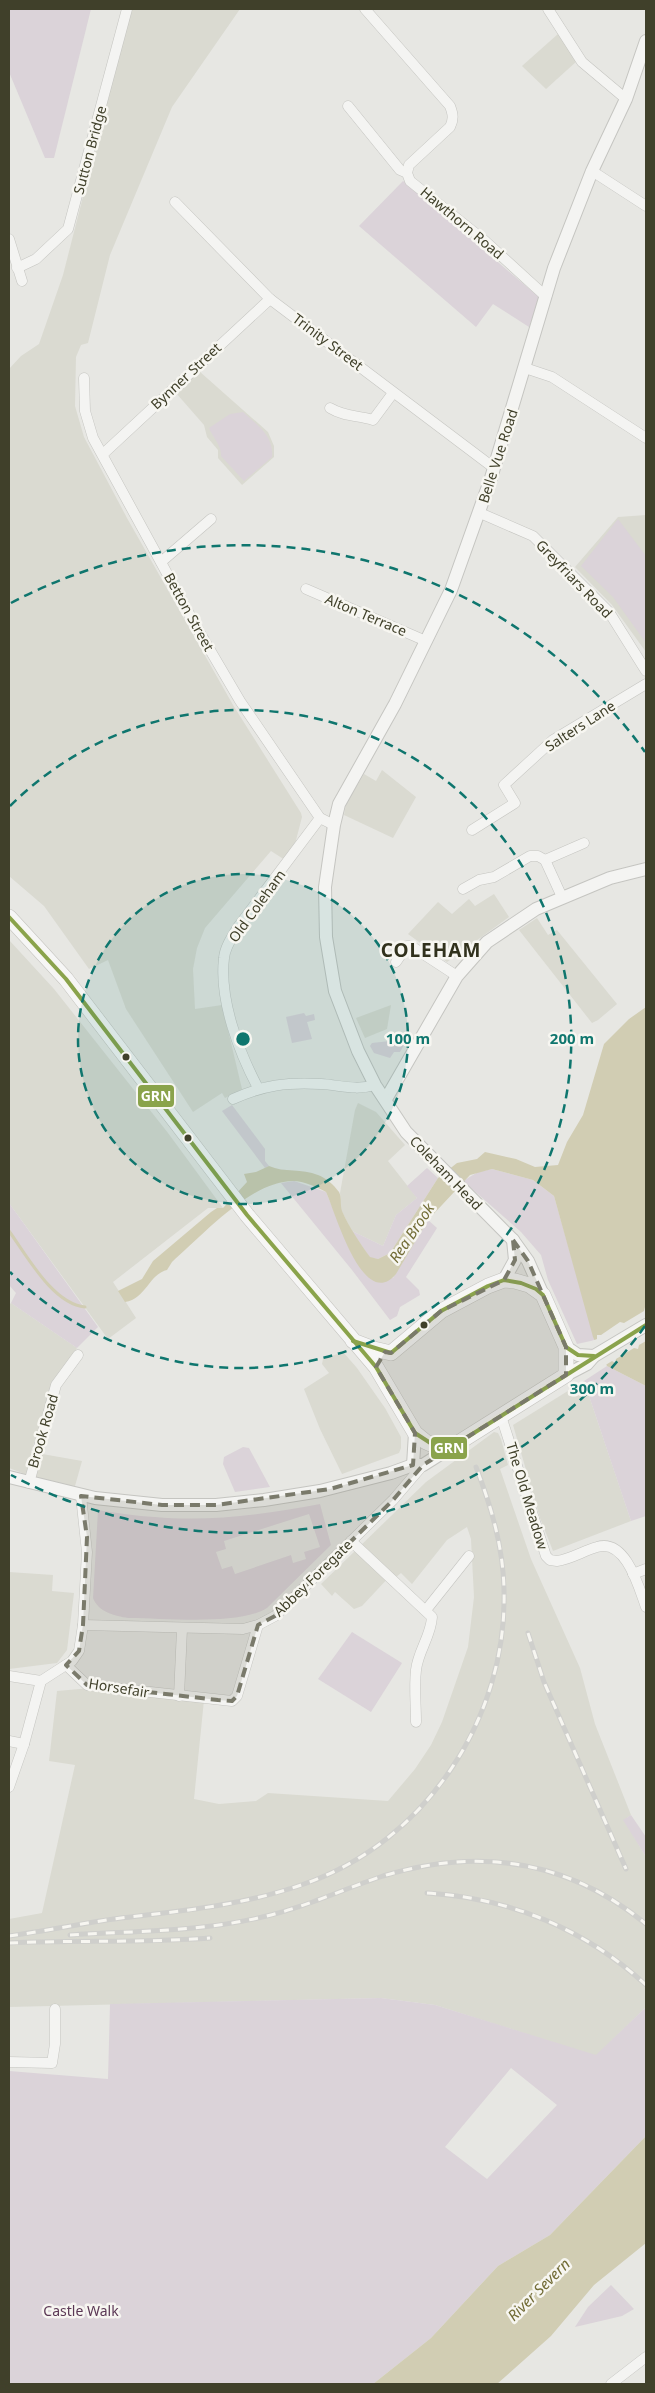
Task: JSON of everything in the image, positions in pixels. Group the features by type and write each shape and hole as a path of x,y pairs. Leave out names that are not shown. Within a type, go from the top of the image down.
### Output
{"main road":[{"path":"9,917 66,980 247,1216 376,1367 415,1432 426,1442 435,1446 450,1448"},
{"path":"376,1367 385,1352 384,1344 406,1331 419,1330 441,1311 488,1286 504,1280 529,1285 543,1295"},
{"name":"Coleham Head","path":"543,1295 566,1347 566,1375"},
{"path":"353,1341 385,1352"},
{"name":"Abbey Foregate","path":"450,1448 566,1375"}],"street":[{"name":"Sutton Bridge","path":"17,268 36,259 68,230 127,9"},
{"path":"365,9 450,106 453,113 450,127 408,165 407,173"},
{"path":"548,9 582,62 626,100"},
{"name":"Belle Vue Road","path":"374,1086 358,1051 335,991 329,960 324,914 328,860 339,804 395,704 451,590 480,513 554,268 592,172 626,100 646,41"},
{"name":"Hawthorn Road","path":"348,106 400,170 407,173 410,181 485,241 542,292 547,294"},
{"path":"592,172 646,206"},
{"name":"Trinity Street","path":"175,202 270,299 494,468"},
{"path":"9,239 22,281"},
{"name":"Bynner Street","path":"103,454 270,299"},
{"path":"525,368 552,377 646,438"},
{"name":"Betton Street","path":"84,378 85,411 93,438 204,641 317,822 334,825"},
{"path":"330,408 342,416 358,416 373,420 393,393"},
{"name":"Greyfriars Road","path":"480,513 533,536 608,612 646,671"},
{"path":"161,562 211,519"},
{"name":"Alton Terrace","path":"306,589 426,641"},
{"name":"Salters Lane","path":"472,830 515,803 504,785 552,740 646,684"},
{"name":"Old Coleham","path":"258,1088 244,1060 235,1034 224,984 224,957 229,941 238,927 317,822"},
{"path":"545,860 584,844"},
{"path":"464,889 479,880 494,877 530,856 538,856 545,860 562,897"},
{"path":"386,1099 457,976 494,936 536,909 562,897 610,878 646,869"},
{"path":"396,962 407,946 410,946 457,976"},
{"path":"233,1098 258,1088 292,1084 322,1084 354,1089 374,1086"},
{"name":"Coleham Head","path":"374,1086 386,1099 406,1132 458,1187 513,1240 528,1261 543,1295"},
{"path":"504,1280 515,1260 513,1240"},
{"name":"Abbey Foregate","path":"566,1375 588,1364 595,1356 646,1325"},
{"path":"566,1347 578,1355 595,1356"},
{"name":"Brook Road","path":"29,1483 56,1385 78,1354"},
{"name":"The Old Meadow","path":"501,1416 546,1556 550,1560 563,1560 598,1547 607,1547 619,1552 633,1574 646,1607"},
{"path":"415,1432 418,1465"},
{"name":"Abbey Foregate","path":"9,1477 81,1496 162,1505 236,1503 320,1491 418,1465 450,1448"},
{"name":"Abbey Foregate","path":"83,1626 243,1629 258,1625 276,1616 393,1500 418,1465"},
{"path":"9,1676 41,1681 66,1665 79,1651 83,1626 87,1538 81,1496"},
{"path":"351,1541 432,1617 432,1627 421,1650 416,1670 416,1722"},
{"path":"426,1610 469,1556"},
{"path":"633,1574 646,1569"},
{"name":"Horsefair","path":"66,1665 87,1685 232,1701 237,1696 258,1625"},
{"path":"179,1696 182,1629"},
{"path":"9,1787 24,1744 41,1681"},
{"path":"9,1741 24,1744"},
{"path":"9,2062 52,2063 55,2044 55,2009"},
{"path":"611,2384 646,2356"}],"highlighted area":[{"path":"513,1240 528,1261 566,1347 566,1375 423,1465 393,1500 275,1616 258,1625 237,1696 232,1701 87,1685 66,1665 79,1651 83,1625 87,1537 81,1496 162,1505 216,1505 330,1489 413,1465 415,1433 376,1367 385,1352 391,1353 441,1311 504,1280 515,1260"}],"shaded area":[{"path":"131,9 240,9 172,107 110,255 88,343 81,345 76,357 75,406 84,437 127,518 233,705 302,817 295,844 285,860 271,851 205,928 197,948 193,969 195,1009 222,1005 242,1089 225,1098 222,1093 193,1112 126,1009 108,960 89,969 44,906 9,876 9,369 21,356 39,344 63,275"},
{"path":"558,34 577,61 546,89 522,66"},
{"path":"199,371 268,432 274,446 274,457 242,485 218,458 218,450 207,437 204,425 176,393"},
{"path":"646,515 646,652 612,605 575,567 618,517"},
{"path":"382,770 416,797 393,838 344,815 346,804 364,774 376,781"},
{"path":"494,894 509,917 447,962 408,934 438,902 452,914 469,899 475,906"},
{"path":"537,918 548,935 557,930 617,1004 598,1020 592,1023 519,930"},
{"path":"9,940 54,989 168,1133 223,1208 208,1208 113,1282 136,1318 108,1339 9,1203"},
{"path":"391,1005 387,1029 365,1038 356,1018"},
{"path":"358,1103 376,1112 405,1145 388,1161 417,1198 396,1215 383,1246 352,1231 341,1210 340,1193 355,1110"},
{"path":"11,1303 77,1348 53,1386 31,1452 82,1461 75,1486 41,1480 9,1468 9,1305"},
{"path":"343,1352 357,1368 385,1408 401,1437 401,1448 399,1453 342,1474 320,1429 304,1389 329,1373 322,1364 323,1359"},
{"path":"584,1381 631,1521 553,1551 540,1518 513,1425"},
{"path":"494,1432 498,1433 501,1439 508,1465 500,1469 531,1559 580,1668 595,1724 631,1815 624,1820 646,1857 646,2007 596,2056 435,2005 381,1998 9,2007 9,1919 42,1913 75,1765 49,1761 57,1691 102,1687 204,1700 194,1799 219,1804 256,1801 268,1793 388,1801 415,1769 431,1745 442,1722 468,1647 474,1597 471,1539 467,1527 447,1540 412,1584 401,1573 395,1578 391,1575 362,1606 354,1609 335,1592 332,1596 321,1584 426,1482"},
{"path":"9,1572 53,1575 52,1591 74,1593 67,1650 57,1663 9,1669"}],"green space":[{"path":"9,9 91,9 54,158 45,158 9,72"},
{"path":"403,181 540,298 529,327 493,304 476,327 359,226"},
{"path":"243,412 259,426 267,437 272,450 272,457 244,481 221,456 219,445 209,428 230,414"},
{"path":"618,519 646,556 646,643 613,597 581,566"},
{"path":"304,1013 306,1016 314,1014 315,1020 307,1022 312,1039 292,1043 286,1017"},
{"path":"399,1034 403,1034 408,1038 400,1052 394,1052 390,1058 374,1053 370,1046 372,1043 390,1041"},
{"path":"232,1105 265,1149 265,1161 269,1166 265,1168 222,1111"},
{"path":"427,1168 438,1178 390,1253 378,1259 370,1258 352,1231 383,1246 396,1215 417,1198 407,1186"},
{"path":"492,1169 533,1180 554,1196 595,1340 577,1344 548,1280 541,1255 521,1232 463,1181 478,1172"},
{"path":"294,1181 326,1192 349,1247 393,1278 428,1220 437,1228 406,1277 419,1290 420,1295 400,1307 397,1316 390,1320 281,1183"},
{"path":"9,1203 98,1327 77,1348 11,1303 16,1293 9,1285"},
{"path":"607,1366 646,1386 646,1516 631,1521 584,1381"},
{"path":"243,1447 249,1448 270,1487 235,1492 223,1464 224,1457"},
{"path":"320,1504 331,1545 267,1608 254,1614 239,1617 180,1620 128,1618 103,1610 95,1603 93,1598 98,1510 148,1517 217,1518","holes":["309,1514 320,1547 304,1552 306,1559 293,1563 291,1555 235,1574 232,1566 222,1569 216,1552 226,1549 224,1541"]},
{"path":"352,1632 402,1663 371,1712 318,1679"},
{"path":"631,1815 646,1837 646,1857 623,1820"},
{"name":"Castle Walk","path":"381,1998 435,2005 596,2055 646,2007 646,2136 550,2235 498,2266 431,2338 373,2384 9,2384 9,2071 108,2079 110,2004","holes":["511,2068 557,2105 487,2179 445,2147"]},
{"path":"611,2285 634,2309 622,2316 575,2327 588,2307"}],"water":[{"path":"646,1007 646,1386 607,1366 593,1337 554,1196 533,1180 492,1169 470,1175 428,1220 396,1274 384,1282 372,1280 362,1270 352,1255 326,1192 306,1183 293,1181 277,1183 261,1190 228,1211 172,1262 167,1270 156,1276 143,1292 132,1300 125,1302 118,1291 142,1279 153,1261 211,1212 217,1208 223,1208 247,1182 244,1174 256,1172 269,1166 312,1173 330,1182 339,1192 342,1211 355,1235 370,1257 378,1259 390,1253 438,1178 457,1163 477,1159 485,1152 516,1159 535,1167 558,1165 567,1142 583,1115 604,1044 629,1019"},
{"name":"River Severn","path":"646,2136 646,2243 594,2285 551,2336 497,2384 373,2384 431,2338 498,2266 550,2235"}],"pier":[{"path":"645,1307 646,1341 639,1345 638,1349 634,1348 616,1359 615,1363 612,1361 604,1366 592,1341 597,1339 597,1335 601,1335 620,1322 624,1323 644,1311"}],"waterway":[{"name":"Rea Brook","path":"9,1231 52,1288 73,1304 85,1307"}],"railway":[{"path":"9,1936 107,1920 214,1906 282,1891 304,1884 348,1865 387,1838 422,1806 451,1769 475,1728 492,1683 502,1637 504,1589 499,1542 487,1496 476,1467"},
{"path":"528,1633 544,1682 626,1869"},
{"path":"70,1935 164,1930 235,1923 290,1910 383,1876 419,1867 454,1862 488,1862 521,1865 554,1873 586,1885 616,1902 646,1924"},
{"path":"427,1893 458,1896 488,1902 545,1920 598,1948 646,1985"},
{"path":"9,1943 210,1938"}],"transit line":[{"name":"GRN","path":"9,917 66,979 247,1215 376,1367 415,1433 435,1446 450,1448 646,1325"},
{"name":"GRN","path":"353,1341 391,1353 441,1311 488,1286 504,1280 521,1283 536,1289 543,1295 566,1347 578,1355 594,1356"}],"district":[{"name":"COLEHAM","path":"431,950"}]}
